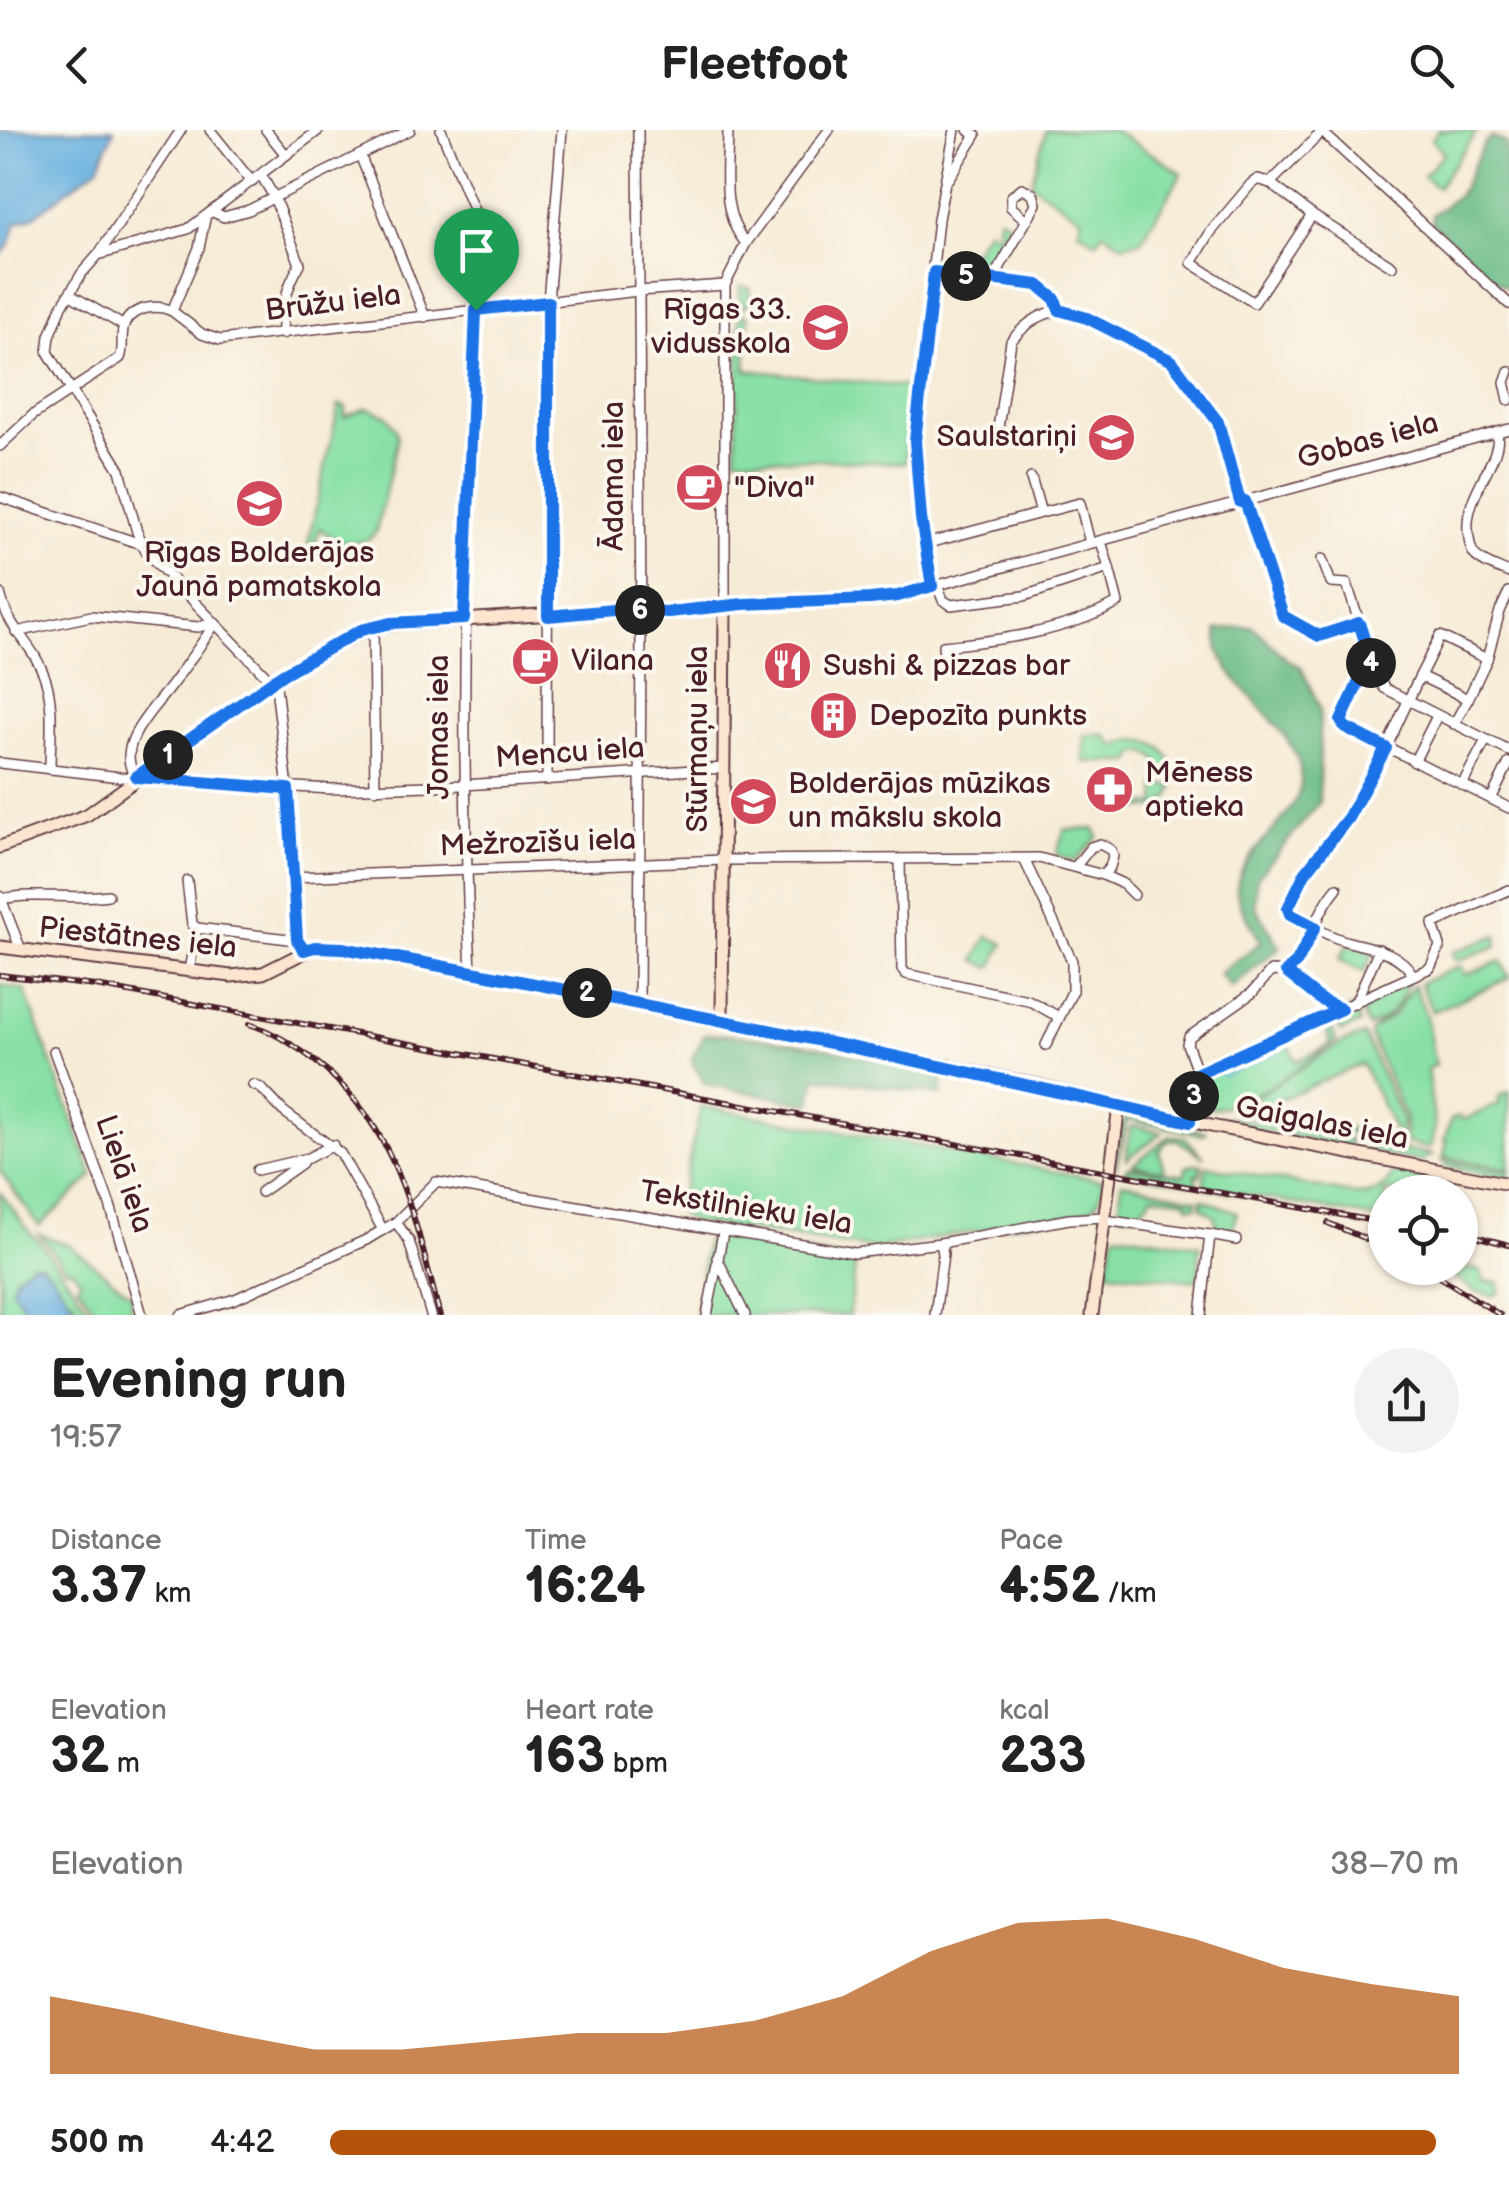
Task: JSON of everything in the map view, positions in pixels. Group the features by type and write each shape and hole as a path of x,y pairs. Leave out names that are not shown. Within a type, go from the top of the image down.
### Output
{"street":[{"path":"182,130 70,294 52,330 48,352 120,470 141,544 272,681 278,694 300,945 197,928 192,924 187,881"},
{"path":"210,130 274,197 300,264 286,290 283,334"},
{"path":"266,130 286,155"},
{"path":"98,254 173,235 209,216 319,130"},
{"path":"209,216 224,217 274,197 410,130"},
{"name":"Jomas iela","path":"441,130 476,218 479,254 464,619 462,785 471,972"},
{"path":"547,780 548,302 562,130"},
{"name":"Ādama iela","path":"638,130 638,1002"},
{"path":"728,130 728,205 736,232 746,244"},
{"name":"Stūrmaņu iela","path":"722,1020 725,285 746,244 829,130"},
{"path":"956,130 944,185 915,441 925,544 935,586 947,604 982,602 1024,596 1109,568"},
{"path":"944,185 976,135 968,130"},
{"path":"1270,183 1321,131 1509,304"},
{"path":"360,155 425,317"},
{"path":"1312,214 1254,303 1192,263 1210,234 1258,179 1270,183 1392,266"},
{"path":"2,440 120,358 124,326 131,316 154,306 172,311 209,216"},
{"path":"993,279 1026,220"},
{"path":"934,272 1038,285 1055,299 1059,310"},
{"name":"Brūžu iela","path":"172,311 210,338 230,340 638,291 725,285"},
{"path":"70,294 124,326"},
{"path":"998,428 1011,341 1041,315 1059,310 1087,318 1172,361 1218,422 1242,502 1285,618 1319,636 1359,623"},
{"path":"1509,371 1505,382 1509,400"},
{"name":"Gobas iela","path":"0,846 87,814 272,681 373,626 898,596 1509,429"},
{"path":"1497,432 1499,440 1466,511 1469,543 1477,557 1509,574"},
{"path":"1031,478 1041,513"},
{"path":"0,497 141,544"},
{"path":"925,544 1080,503 1109,568 1118,603 1057,628 943,646 945,662"},
{"path":"1322,559 1331,583 1347,584 1384,688 1509,751"},
{"path":"1454,724 1487,659 1509,592"},
{"path":"0,593 4,611 45,676 50,769"},
{"path":"16,632 91,616 198,627 215,623"},
{"path":"136,777 129,768 129,756 143,719 215,623"},
{"path":"373,626 375,789"},
{"path":"1413,976 1405,964 1379,949 1315,927 1290,914 1288,908 1305,873 1348,818 1440,636 1487,659"},
{"path":"1372,663 1361,677 1341,721 1345,727 1509,808"},
{"path":"1420,676 1468,699"},
{"path":"1414,762 1437,716"},
{"path":"1462,785 1486,740"},
{"name":"Mencu iela","path":"0,763 288,789 462,785 724,768"},
{"path":"1491,800 1509,763"},
{"path":"1075,867 1091,847 1100,844 1113,856 1102,875"},
{"path":"1024,859 1072,961 1072,992 1046,1045"},
{"name":"Mežrozīšu iela","path":"293,877 723,860 1046,859 1102,875 1123,884 1134,895"},
{"path":"900,860 902,969 906,974 1028,1000 1058,1017"},
{"path":"1286,972 1297,962 1328,898 1337,888"},
{"path":"1198,1073 1430,968 1440,946 1433,924 1437,920 1509,890"},
{"path":"21,950 1,897 108,895"},
{"path":"189,970 197,928"},
{"name":"Gaigalas iela","path":"300,945 342,948 638,1002 1034,1084 1190,1122 1509,1184"},
{"name":"Piestātnes iela","path":"0,947 230,976 263,973 300,945"},
{"path":"1355,1003 1379,949"},
{"path":"1190,1122 1198,1073 1187,1044 1189,1037 1252,993 1271,971 1286,972 1321,1000 1341,1009"},
{"name":"Lielā iela","path":"54,1051 110,1205 142,1315"},
{"path":"253,1086 261,1088 283,1112 332,1146 384,1230"},
{"path":"1092,1315 1119,1106"},
{"path":"261,1192 332,1146"},
{"path":"257,1170 308,1158"},
{"name":"Tekstilnieku iela","path":"181,1315 236,1300 384,1230 436,1182 855,1253 941,1243 1069,1219 1104,1218 1236,1240"},
{"path":"396,1222 409,1241 431,1315"},
{"path":"707,1315 723,1233"},
{"path":"1200,1315 1210,1235"},
{"path":"936,1315 941,1243"},
{"path":"717,1258 745,1315"}],"green space":[{"path":"1046,130 1113,130 1182,173 1141,241 1123,245 1103,232 1096,242 1078,230 1082,218 1031,184"},
{"path":"1439,130 1477,131 1437,188 1423,176 1444,153 1431,140"},
{"path":"1492,137 1506,143 1509,287 1498,283 1432,224 1433,214 1459,195 1485,142"},
{"path":"1000,217 1011,224 989,259 993,267 986,272 970,271 972,253 987,229 997,234"},
{"path":"740,286 750,288 749,306 742,305 741,314 748,316 746,370 906,387 906,463 736,457"},
{"path":"339,405 346,407 344,417 367,408 386,415 398,438 376,532 356,543 333,537 320,528 315,544 308,543"},
{"path":"1252,626 1289,661 1301,667 1320,708 1319,803 1257,878 1255,906 1280,947 1231,988 1219,974 1261,942 1238,899 1239,878 1255,850 1290,810 1301,782 1292,748 1240,685 1219,651 1217,630"},
{"path":"1085,735 1106,735 1115,747 1135,740 1153,743 1167,755 1175,775 1158,772 1157,759 1146,752 1136,754 1131,762 1084,762"},
{"path":"1157,784 1174,786 1170,797 1158,808 1104,809 1110,795 1120,795 1120,805 1156,804"},
{"path":"1095,829 1098,837 1075,861 1057,852 1064,830"},
{"path":"1497,935 1497,946 1456,961 1452,953"},
{"path":"988,936 1004,944 991,968 975,960"},
{"path":"1347,945 1374,952 1364,972 1339,960"},
{"path":"1501,961 1509,978 1432,1012 1420,983 1461,966 1465,975"},
{"path":"1407,983 1393,1010 1368,1027 1359,1005"},
{"path":"0,985 25,990 93,1176 39,1226 0,1171"},
{"path":"1414,985 1426,1015 1435,1065 1427,1069 1435,1127 1431,1146 1426,1148 1405,1142 1405,1117 1370,1035 1393,1015"},
{"path":"1355,1007 1360,1023 1341,1032 1333,1017"},
{"path":"1329,1018 1336,1042 1307,1062 1251,1097 1215,1108 1201,1106 1206,1076 1212,1071 1285,1039 1297,1061 1331,1045 1325,1025"},
{"path":"705,1034 793,1042 916,1068 943,1076 941,1095 816,1077 811,1104 705,1084 691,1060"},
{"path":"1364,1035 1402,1119 1400,1141 1360,1136 1362,1130 1392,1135 1394,1130 1362,1064 1274,1102 1277,1115 1355,1129 1353,1134 1253,1114 1260,1094 1343,1042"},
{"path":"1509,1092 1509,1169 1444,1157 1451,1119 1459,1116 1463,1120 1499,1104 1499,1096"},
{"path":"701,1106 1103,1180 1102,1188 1095,1205 1078,1213 875,1249 694,1222 678,1211"},
{"path":"1128,1115 1206,1132 1203,1135 1128,1119 1115,1170 1123,1120"},
{"path":"1220,1118 1352,1140 1347,1147 1216,1122"},
{"path":"1135,1125 1162,1133 1126,1159 1130,1129"},
{"path":"1170,1136 1184,1137 1204,1157 1176,1139 1166,1142 1159,1151 1164,1171 1132,1165"},
{"path":"1375,1144 1432,1155 1421,1162 1368,1151"},
{"path":"1442,1160 1509,1172 1509,1179 1448,1167"},
{"path":"1202,1165 1200,1175 1195,1174 1198,1185 1124,1172 1127,1167 1184,1175 1187,1166"},
{"path":"1206,1166 1357,1195 1368,1193 1368,1217 1203,1187"},
{"path":"1395,1168 1438,1175 1392,1175"},
{"path":"1122,1182 1197,1199 1196,1206 1188,1205 1187,1200 1151,1195 1136,1214 1122,1214"},
{"path":"0,1192 94,1315 78,1315 74,1302 32,1263 12,1288 30,1315 0,1315"},
{"path":"1202,1199 1237,1212 1232,1231 1218,1229 1214,1216 1201,1207"},
{"path":"1117,1233 1200,1245 1198,1281 1107,1272"},
{"path":"39,1234 69,1245 132,1295 129,1314 100,1315 77,1285 81,1281 72,1269 66,1269"},
{"path":"707,1235 856,1259 849,1315 696,1315"},
{"path":"1478,1271 1484,1281 1498,1282 1500,1291 1494,1296 1466,1285 1478,1285"}],"water":[{"path":"0,130 114,130 98,167 33,217 16,223 9,246 0,255"},
{"path":"32,1263 41,1264 52,1276 78,1315 30,1315 12,1288 16,1276"}],"waterway":[{"path":"1222,1076 1281,1051"}],"railway":[{"path":"0,975 96,986 1368,1220"},
{"path":"249,1024 310,1057 364,1111 398,1173 440,1315"},
{"path":"1328,1223 1368,1240"},
{"path":"1478,1237 1509,1245"},
{"path":"1453,1285 1500,1315"}],"place":[{"name":"Rīgas 33. vidusskola","path":"826,327"},
{"name":"Saulstariņi","path":"1112,437"},
{"name":"\"Diva\"","path":"699,488"},
{"name":"Rīgas Bolderājas Jaunā pamatskola","path":"259,504"},
{"name":"Vilana","path":"536,661"},
{"name":"Sushi & pizzas bar","path":"788,666"},
{"name":"Depozīta punkts","path":"834,716"},
{"name":"Mēness aptieka","path":"1110,790"},
{"name":"Bolderājas mūzikas un mākslu skola","path":"753,801"}],"route":[{"path":"934,272 1038,285 1055,299 1059,310 1087,318 1172,361 1218,422 1240,502 1245,501 1283,616 1319,636 1359,623 1372,663 1361,677 1341,721 1345,727 1386,748 1348,818 1305,873 1288,908 1290,914 1315,927 1297,962 1286,972 1321,1000 1341,1009 1198,1073 1190,1122 1034,1084 638,1002 342,948 304,950 297,940 288,789 136,777 283,674 361,630 391,623 464,619 476,310 548,302 548,616 870,599 932,586 921,518 915,441 934,272"}]}
